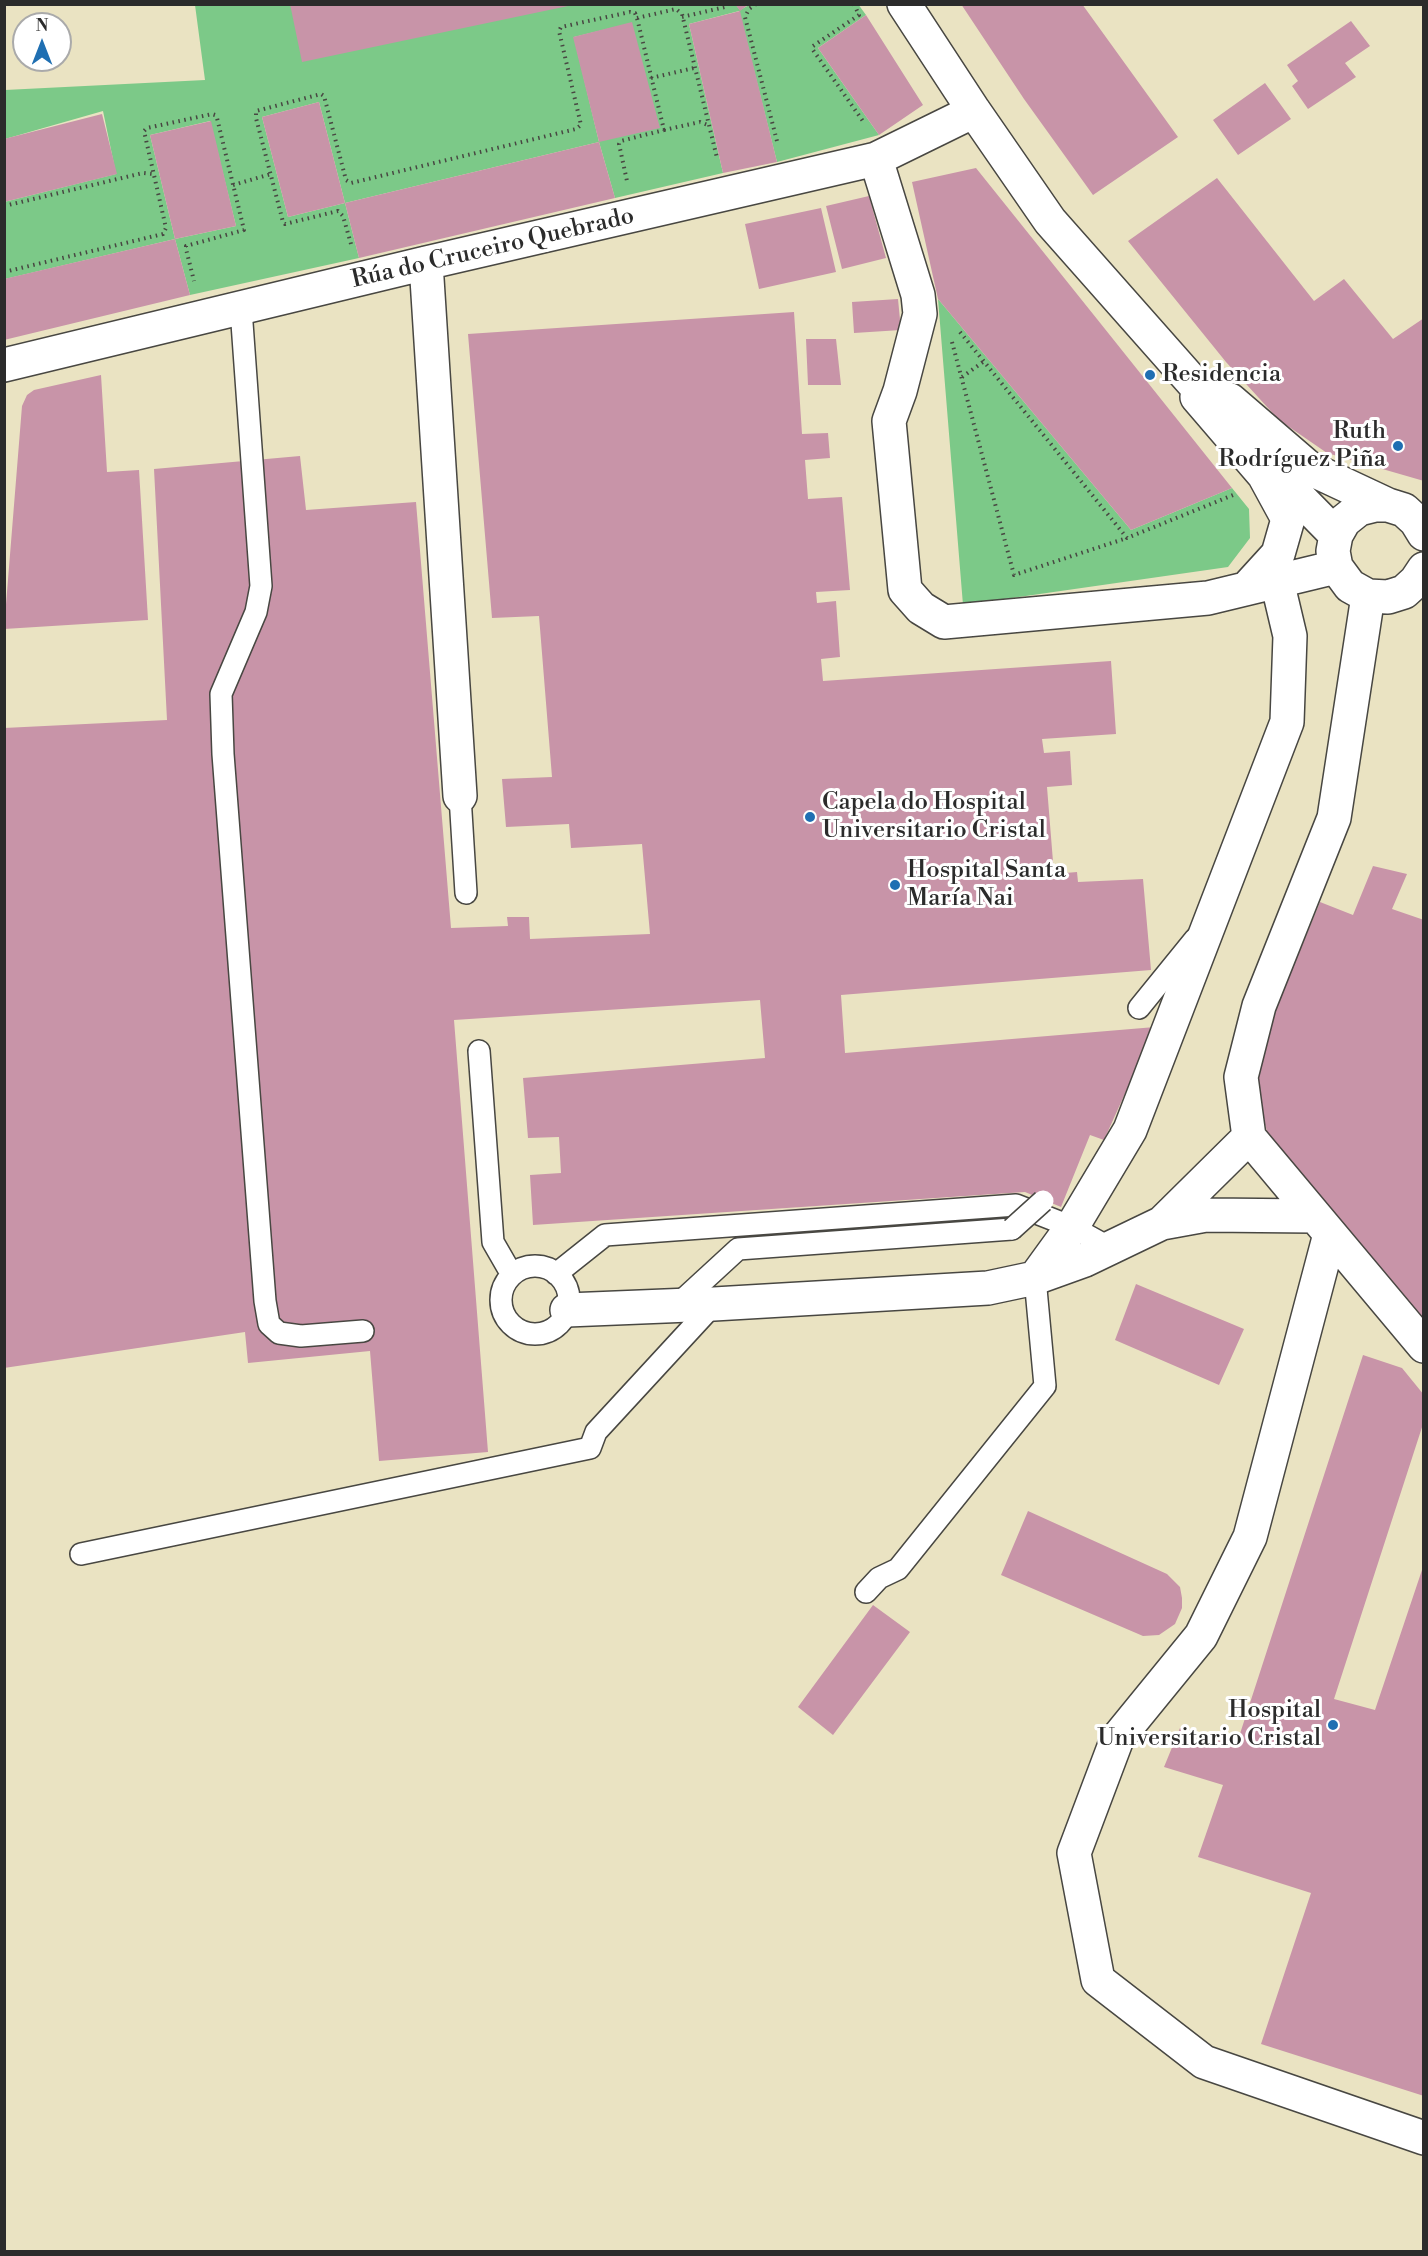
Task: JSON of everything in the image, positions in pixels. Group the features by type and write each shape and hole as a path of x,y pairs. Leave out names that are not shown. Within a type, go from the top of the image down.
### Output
{"street":[{"path":"904,4 1050,221 1197,391 1267,481 1288,519 1278,554 1262,585"},
{"name":"Rúa do Cruceiro Quebrado","path":"4,365 426,263 726,194 974,111"},
{"path":"871,145 918,295 920,314 900,391 889,421 905,590 921,608 944,622 1208,598 1336,567"},
{"path":"426,263 460,796"},
{"path":"1197,391 1230,400 1309,468 1388,505 1404,510 1421,525"},
{"path":"1197,391 1336,535"},
{"path":"1388,505 1359,509 1344,521 1336,535 1334,551 1336,567 1350,586 1368,596 1388,597 1404,592 1416,581 1424,569"},
{"path":"1035,1278 1072,1227 1130,1131 1287,722 1290,636 1262,585"},
{"path":"1368,596 1334,819 1259,1006 1241,1077 1249,1137 1424,1346"},
{"path":"1162,1223 1249,1137"},
{"path":"567,1310 974,1289 1035,1278 1084,1260 1162,1223 1206,1215 1322,1225"},
{"path":"1322,1225 1250,1537 1201,1635 1117,1739 1074,1853 1098,1980 1204,2062 1424,2138"}],"lane":[{"path":"240,309 261,586 256,612 221,694 223,754 265,1301 269,1323 279,1333 301,1336 363,1331"},
{"path":"460,796 466,893"},
{"path":"1139,1008 1210,920"},
{"path":"479,1051 493,1242 512,1275"},
{"path":"676,1306 738,1249 1012,1229 1043,1201"},
{"path":"556,1274 605,1235 1016,1205 1072,1227 1110,1248"},
{"path":"535,1266 546,1268 564,1282 568,1292 567,1310 559,1324 550,1331 528,1334 518,1330 507,1319 500,1303 501,1291 512,1275 524,1268 535,1266"},
{"path":"866,1592 879,1578 898,1569 1045,1386 1035,1278"},
{"path":"81,1554 590,1448 596,1432 714,1304"},
{"path":"484,1321 507,1319"}],"path":[{"path":"682,17 725,7 726,4"},
{"path":"756,4 749,9 746,17 780,151"},
{"path":"854,4 859,15 813,46 813,50 866,125 871,145"},
{"path":"637,18 676,9 680,11 726,194"},
{"path":"361,280 342,213 338,211 285,224 256,111 321,94 325,98 346,180 351,183 579,128 559,31 561,27 630,12 635,13 637,18 664,130"},
{"path":"651,78 694,68"},
{"path":"4,272 163,234 166,228 144,131 147,128 212,114 217,118 244,230 186,246 204,317"},
{"path":"636,215 619,144 621,141 700,122 708,125"},
{"path":"4,206 143,173 148,172 153,175"},
{"path":"233,185 271,174"},
{"path":"920,314 945,317 1014,575 1128,538 1267,481"},
{"path":"960,332 1128,538"},
{"path":"962,377 983,362"}],"green space":[{"path":"735,4 740,10 749,5 858,4 866,15 818,48 879,135 777,162 739,11 689,24 723,173 615,198 599,142 345,203 359,258 190,295 175,239 5,279 4,202 116,174 103,111 5,139 5,90 205,80 195,5","holes":["632,23 599,142 574,37","319,102 345,203 288,217 262,117","210,121 236,226 175,239 150,135"]},
{"path":"938,299 1131,530 1232,488 1249,509 1250,538 1228,567 963,605"}],"building":[{"path":"290,4 568,4 568,6 302,62"},
{"path":"735,4 749,4 740,11"},
{"path":"961,4 1082,4 1178,137 1093,195 1024,99"},
{"path":"740,11 777,162 723,173 689,24"},
{"path":"866,15 923,105 879,135 818,48"},
{"path":"1351,21 1370,46 1345,63 1356,77 1308,109 1292,86 1298,81 1287,65"},
{"path":"632,22 660,128 599,142 573,37"},
{"path":"1265,83 1291,119 1238,155 1213,120"},
{"path":"319,102 345,203 288,217 262,117"},
{"path":"102,114 117,174 4,202 4,139"},
{"path":"211,121 236,226 175,239 150,135"},
{"path":"599,142 615,198 359,258 345,203"},
{"path":"976,168 1232,488 1131,530 938,299 912,182"},
{"path":"1217,178 1314,301 1344,279 1393,339 1424,318 1424,481 1327,453 1279,420 1226,362 1128,241"},
{"path":"869,196 886,258 842,269 826,206"},
{"path":"821,208 836,272 759,289 745,224"},
{"path":"175,239 190,295 4,340 4,279"},
{"path":"898,299 901,330 854,333 852,302"},
{"name":"Hospital Santa María Nai","path":"794,312 802,434 828,433 830,458 805,460 808,499 842,497 850,590 816,592 817,603 836,601 840,657 821,659 823,681 1111,661 1116,734 1042,739 1044,753 1070,751 1072,785 1047,787 1054,874 1077,872 1078,882 1143,879 1151,970 841,995 845,1053 1155,1027 1104,1140 1090,1135 1061,1207 1025,1192 533,1225 530,1175 561,1173 559,1137 528,1138 523,1078 765,1058 760,1000 454,1020 488,1452 379,1461 370,1351 248,1363 245,1332 4,1368 4,728 167,720 154,469 300,456 306,510 416,502 451,928 508,926 507,917 529,917 530,939 650,934 642,844 571,848 569,824 506,827 502,779 552,777 539,616 492,618 468,334"},
{"path":"806,339 836,339 841,385 808,385"},
{"path":"101,375 107,472 139,470 148,620 4,629 22,406 27,395 34,390"},
{"path":"1373,866 1407,874 1392,909 1424,920 1424,1323 1273,1151 1256,1095 1256,1056 1320,902 1353,915"},
{"path":"1136,1284 1244,1329 1219,1385 1115,1340"},
{"name":"Hospital Universitario Cristal","path":"1363,1355 1402,1368 1424,1395 1424,1421 1334,1699 1375,1710 1424,1564 1424,2096 1261,2044 1311,1893 1198,1857 1223,1785 1164,1767 1180,1728 1236,1746"},
{"path":"1028,1511 1167,1574 1180,1587 1182,1598 1182,1608 1175,1624 1159,1635 1143,1636 1001,1575"},
{"path":"873,1605 910,1632 833,1735 798,1707"}],"place":[{"name":"Residencia","path":"1150,375"},
{"name":"Ruth Rodríguez Piña","path":"1398,446"},
{"name":"Capela do Hospital Universitario Cristal","path":"810,817"},
{"name":"Hospital Santa María Nai","path":"895,885"},
{"name":"Hospital Universitario Cristal","path":"1333,1725"}]}
